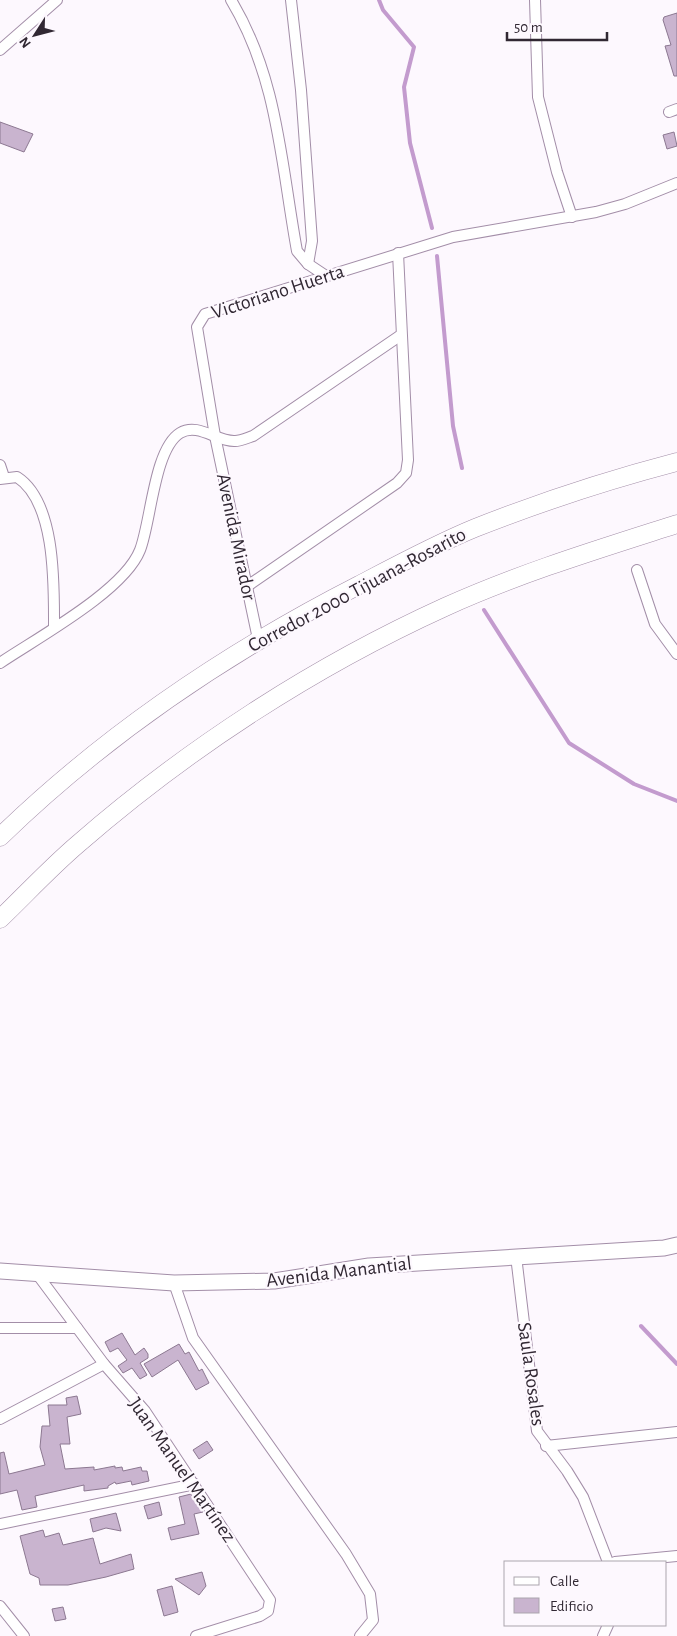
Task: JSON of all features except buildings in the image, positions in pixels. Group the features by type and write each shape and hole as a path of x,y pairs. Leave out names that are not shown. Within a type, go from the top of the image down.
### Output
{"highway":[{"name":"Corredor 2000 Tijuana-Rosarito","path":"0,837 25,812 164,700 258,639 371,578 474,528 604,481 677,462"},
{"path":"0,919 76,845 147,787 269,702 445,607 560,561 677,524"}],"main road":[{"name":"Avenida Manantial","path":"0,1271 174,1283 274,1281 369,1266 664,1248 677,1245"}],"street":[{"path":"0,50 57,0"},
{"path":"231,0 266,78 279,134 297,251 308,264 326,276"},
{"path":"291,0 301,90 312,240 308,264"},
{"path":"535,0 538,97 557,172 572,217"},
{"name":"Victoriano Huerta","path":"215,436 196,327 205,314 398,253 479,231 572,217 625,204 677,183"},
{"path":"246,587 398,484 406,473 408,460 398,253"},
{"path":"0,663 100,595 128,570 140,550 160,465 171,442 181,432 197,430 234,442 253,436 402,334"},
{"name":"Avenida Mirador","path":"215,436 258,639"},
{"path":"0,465 2,478 17,477 26,483 41,512 52,547 55,570 54,627"},
{"path":"637,570 655,624 677,654"},
{"name":"Saula Rosales","path":"516,1256 536,1431 567,1471 583,1497 608,1561"},
{"name":"Juan Manuel Martínez","path":"37,1274 104,1364 145,1411 196,1484 270,1600 268,1610 260,1616 196,1636"},
{"path":"174,1283 193,1338 346,1554 370,1594 372,1620 360,1636"},
{"path":"0,1328 77,1328"},
{"path":"0,1419 104,1364"},
{"path":"546,1446 677,1432"},
{"path":"0,1524 196,1484"},
{"path":"625,1561 677,1556"},
{"path":"0,1606 24,1636"}],"waterway":[{"path":"379,0 383,10 414,47 404,87 410,143 432,228"},
{"path":"437,256 453,426 462,468"},
{"path":"484,610 569,743 634,784 677,801"},
{"path":"641,1326 677,1364"}]}
